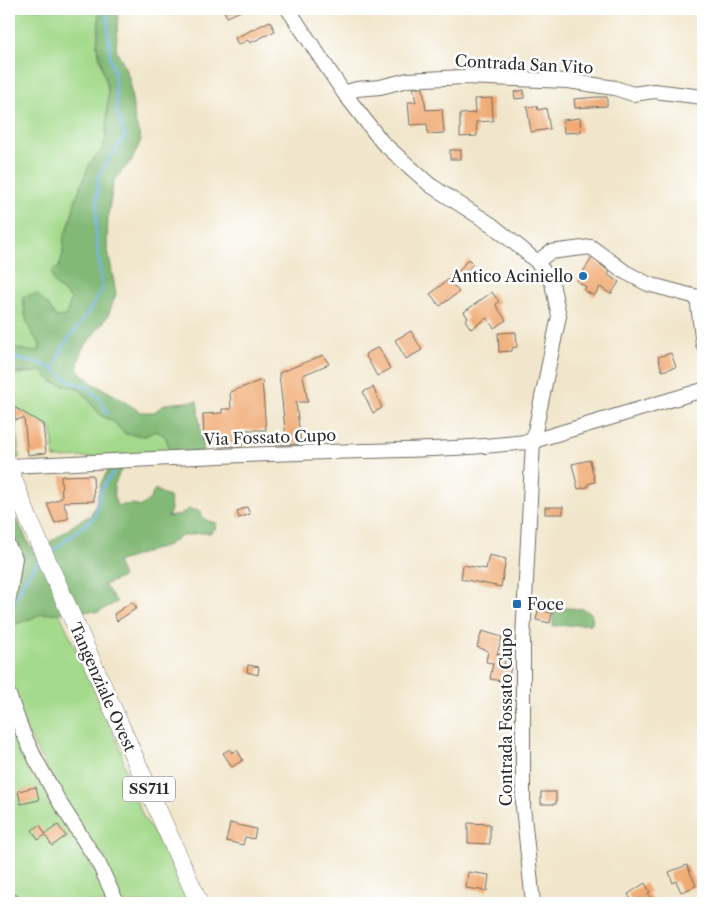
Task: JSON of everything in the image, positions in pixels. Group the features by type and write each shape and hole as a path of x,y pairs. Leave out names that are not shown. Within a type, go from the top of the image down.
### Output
{"main road":[{"name":"Tangenziale Ovest","path":"9,468 29,520 199,903"}],"street":[{"name":"Contrada Fossato Cupo","path":"288,9 344,93 382,142 430,185 492,225 537,262 552,283 560,316 532,441 523,639 523,807 533,903"},
{"name":"Contrada San Vito","path":"344,93 408,80 462,77 568,81 615,88 633,94 654,91 703,97"},
{"path":"537,262 550,252 591,247 625,272 648,284 700,296 703,344"},
{"path":"532,441 703,390"},
{"name":"Via Fossato Cupo","path":"9,468 328,452 425,451 532,441"},
{"path":"9,547 15,558 9,598"},
{"path":"9,695 22,733 36,760 60,803 99,864 117,903"}],"green space":[{"path":"9,9 98,9 97,46 108,90 106,139 101,151 90,163 76,198 69,226 64,237 63,253 54,283 71,299 66,316 56,317 47,304 23,296 27,322 40,344 39,351 19,349 9,344"},
{"path":"98,9 117,9 116,51 122,60 129,78 135,121 141,140 132,160 114,180 108,216 107,245 116,294 108,316 82,349 77,369 91,382 140,412 154,412 165,404 197,401 203,451 172,455 165,436 156,431 145,436 125,434 113,421 101,416 81,390 52,382 42,371 9,372 9,344 24,350 39,351 40,344 27,322 23,296 37,294 56,317 66,316 71,299 54,283 51,272 59,267 63,253 64,237 69,226 76,198 90,163 101,151 106,139 108,90 97,46"},
{"path":"42,371 52,382 81,390 101,416 113,421 125,434 145,436 156,431 165,436 172,455 54,458 52,430 15,408 19,458 9,458 9,372 21,374"},
{"path":"119,464 122,468 115,483 114,491 117,506 133,504 140,507 150,499 155,489 170,498 171,510 168,517 180,515 189,509 200,511 205,520 217,523 215,529 211,533 198,533 179,537 168,545 117,562 123,577 104,585 117,602 98,612 42,614 9,627 9,523 17,520 30,546 39,550 81,520 90,516 95,507 101,483 110,467"},
{"path":"553,607 583,609 591,613 593,621 591,624 553,626"},
{"path":"59,612 121,750 128,782 144,818 166,851 190,903 122,903 58,791 20,718 9,681 9,627 42,614"},
{"path":"9,705 112,903 9,903"}],"building":[{"path":"223,9 246,9 227,17"},
{"path":"270,21 275,31 250,43 248,40 238,45 235,38"},
{"path":"413,88 423,88 426,110 442,109 444,133 428,134 427,124 410,125 408,102 416,102"},
{"path":"524,90 524,98 515,99 514,92"},
{"path":"607,97 607,106 575,108 574,99"},
{"path":"492,98 493,121 476,122 477,136 460,137 460,114 475,113 474,99"},
{"path":"537,106 538,110 546,108 550,129 531,132 527,107"},
{"path":"580,118 581,132 564,133 563,120"},
{"path":"450,150 461,150 461,159 450,159"},
{"path":"592,258 610,272 608,275 619,282 611,294 600,287 594,296 584,290 586,287 577,281"},
{"path":"468,259 473,264 453,285 459,292 440,306 430,294 458,272"},
{"path":"492,292 499,302 496,304 497,307 506,320 494,328 487,318 471,329 465,320 468,318 464,312"},
{"path":"411,331 422,350 406,359 395,340"},
{"path":"516,332 517,347 512,348 512,351 499,352 498,333"},
{"path":"379,347 390,369 377,376 365,354"},
{"path":"671,353 676,367 662,371 658,357"},
{"path":"323,355 329,364 303,375 308,402 296,402 301,444 275,445 278,438 286,438 279,373"},
{"path":"262,380 266,430 241,430 242,446 219,447 218,440 204,441 203,414 222,413 222,409 231,409 230,392"},
{"path":"373,387 382,408 373,413 363,392"},
{"path":"14,407 43,424 46,453 28,455 24,418 15,420"},
{"path":"590,460 595,482 588,484 588,487 578,489 572,464"},
{"path":"93,475 94,501 63,502 69,518 55,523 47,504 62,498 61,476"},
{"path":"247,507 250,514 239,518 237,511"},
{"path":"545,507 563,507 563,514 545,514"},
{"path":"489,555 506,559 501,587 461,579 463,565 486,569"},
{"path":"132,602 137,608 117,621 114,614"},
{"path":"538,610 552,613 550,623 536,620"},
{"path":"482,631 502,637 497,654 506,655 504,665 511,666 508,682 490,679 493,663 486,662 488,651 477,647"},
{"path":"248,665 259,667 258,675 247,672"},
{"path":"230,749 232,753 237,750 243,760 232,767 223,753"},
{"path":"36,787 39,800 21,804 18,791"},
{"path":"541,792 556,792 556,804 541,804"},
{"path":"230,823 256,829 254,839 245,837 243,845 226,841"},
{"path":"468,823 490,824 490,844 468,843"},
{"path":"40,825 45,834 58,825 66,836 52,846 45,835 38,840 32,830"},
{"path":"687,865 696,886 681,892 676,881 673,883 669,872"},
{"path":"468,872 489,875 487,891 466,888"},
{"path":"645,883 654,903 632,901 628,894"},
{"path":"9,893 37,901 37,903 9,903"}],"waterway":[{"path":"54,369 64,345 88,313 102,289 96,231 98,176 125,136 117,112 114,70 110,59 107,9"},
{"path":"9,357 49,367 72,382 85,385 101,400 108,414"},
{"path":"51,553 95,516 101,491 114,472"},
{"path":"9,607 29,573 39,562"}],"place":[{"name":"Antico Aciniello","path":"583,276"},
{"name":"Foce","path":"517,604"}]}
